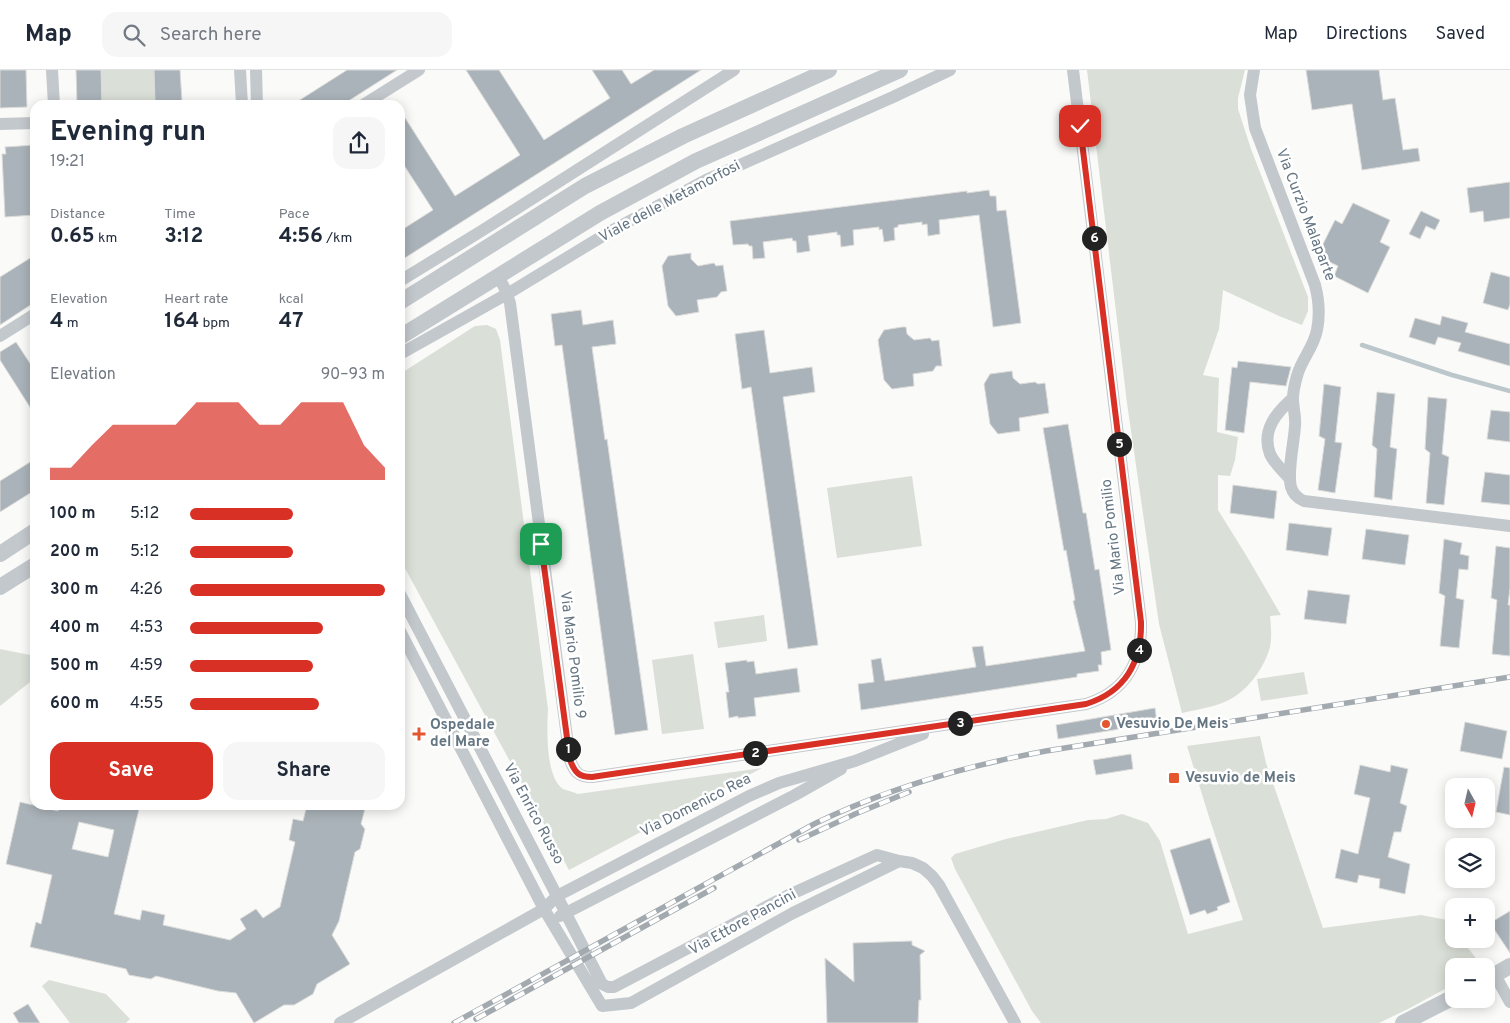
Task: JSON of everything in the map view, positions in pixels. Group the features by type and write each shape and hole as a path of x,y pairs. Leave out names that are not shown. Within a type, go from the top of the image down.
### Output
{"street":[{"path":"52,70 54,100"},
{"path":"240,70 242,100"},
{"path":"256,70 257,100"},
{"path":"371,100 419,70"},
{"path":"405,278 734,70"},
{"path":"405,299 585,186 683,136 829,70"},
{"name":"Viale delle Metamorfosi","path":"405,335 600,213 696,161 900,70"},
{"name":"Viale delle Metamorfosi","path":"405,351 507,294 611,232 706,180 950,70"},
{"name":"Via Mario Pomilio","path":"821,744 1095,702 1117,688 1126,678 1132,667 1140,645 1141,622 1073,70"},
{"name":"Via Curzio Malaparte","path":"1254,70 1250,95 1255,128 1316,284 1318,297 1319,317 1317,334 1302,361 1297,375 1293,398 1296,424 1290,479"},
{"path":"0,124 30,123"},
{"path":"498,276 507,294"},
{"name":"Via Mario Pomilio 9","path":"507,294 510,303 570,760 573,769 578,775 592,777 821,744"},
{"path":"0,336 30,317"},
{"path":"1293,398 1272,420 1268,446 1271,455 1290,479 1293,493 1300,499 1510,526"},
{"path":"0,554 30,534"},
{"path":"0,587 30,568"},
{"name":"Via Enrico Russo","path":"405,604 602,984 614,987"},
{"path":"405,641 547,915"},
{"name":"Via Mario Pomilio","path":"855,761 917,736 964,723"},
{"path":"821,744 841,749 855,761"},
{"name":"Via Domenico Rea","path":"547,915 557,896 749,796 779,783 855,761"},
{"name":"Via Domenico Rea","path":"340,1023 547,915 566,913 795,795 855,761"},
{"name":"Via Ettore Pancini","path":"614,987 787,896 877,855 912,863 923,868 932,876 939,885 1015,1023"},
{"name":"Via Ettore Pancini","path":"547,915 602,1006 632,1003 793,913 899,861"},
{"path":"1495,975 1510,966"},
{"path":"1495,982 1510,1002"},
{"path":"1403,1023 1445,1001"}],"shaded area":[{"path":"101,70 154,70 155,100 102,100"},
{"path":"1087,70 1245,70 1238,98 1238,109 1251,149 1308,297 1308,311 1302,325 1223,290 1219,329 1203,375 1219,378 1217,432 1238,437 1235,460 1230,476 1218,475 1218,510 1281,615 1270,616 1271,639 1268,654 1261,669 1246,688 1222,703 1182,713 1159,624 1127,403"},
{"path":"487,325 496,329 500,340 548,709 548,752 557,783 563,789 578,794 762,768 569,870 405,568 405,371 475,326"},
{"path":"912,476 922,546 837,558 827,488"},
{"path":"764,615 767,641 718,648 714,622"},
{"path":"0,649 30,655 30,682 0,706"},
{"path":"693,654 704,729 662,734 652,660"},
{"path":"1304,672 1308,694 1261,701 1257,679"},
{"path":"1260,736 1266,763 1323,928 1421,915 1445,920 1445,948 1468,948 1476,958 1445,958 1445,989 1379,1023 1041,1023 1032,1011 955,869 951,858 955,854 1006,839 1088,820 1106,819 1122,814 1148,823 1160,841 1188,934 1243,920 1187,746"},
{"path":"49,980 106,994 130,1019 126,1023 70,1023 42,986"}],"building":[{"path":"0,70 26,70 27,107 0,108"},
{"path":"76,70 101,70 102,100 77,100"},
{"path":"154,70 180,70 182,100 155,100"},
{"path":"347,70 397,70 350,100 300,100"},
{"path":"466,70 499,70 544,140 610,98 592,70 622,70 631,84 654,70 701,70 405,258 405,228 433,210 405,167 405,118 455,196 520,155"},
{"path":"1306,70 1379,70 1383,100 1395,98 1403,150 1418,148 1420,161 1362,170 1352,104 1312,110"},
{"path":"30,145 30,215 5,217 2,154 6,154 5,147"},
{"path":"1510,182 1510,218 1484,222 1483,211 1470,213 1467,188"},
{"path":"989,190 990,196 996,196 997,211 1006,210 1021,323 993,327 979,215 939,220 940,234 928,236 927,224 922,225 922,222 898,225 898,227 894,228 895,240 884,242 882,229 879,230 879,227 853,230 854,245 841,247 840,235 837,235 837,232 808,236 810,251 797,253 796,241 793,241 792,238 763,242 765,258 753,259 752,246 748,244 733,245 730,221 967,191 967,193"},
{"path":"1353,203 1390,220 1380,242 1390,247 1368,293 1334,276 1338,266 1317,256 1335,220 1342,224"},
{"path":"1421,211 1440,220 1435,230 1426,226 1420,239 1409,234"},
{"path":"691,253 691,259 698,266 714,263 716,266 723,265 727,291 721,292 717,297 697,300 699,312 676,316 668,306 662,266 668,256"},
{"path":"30,258 30,305 0,325 0,277"},
{"path":"1491,272 1510,277 1510,304 1508,310 1483,303"},
{"path":"581,310 583,325 613,320 616,344 592,347 605,440 607,439 648,730 615,735 562,345 555,346 551,314"},
{"path":"1442,316 1468,323 1465,332 1510,344 1510,366 1458,351 1461,343 1438,337 1435,345 1409,337 1415,318 1440,325"},
{"path":"906,327 907,334 914,340 930,338 932,341 939,340 942,366 936,366 933,371 913,374 914,386 892,389 884,380 878,340 884,330"},
{"path":"764,330 770,373 812,367 815,392 783,397 818,645 788,649 751,387 742,389 735,334"},
{"path":"16,342 30,363 30,407 0,360 0,352"},
{"path":"1238,361 1291,367 1286,386 1250,382 1244,433 1225,430 1232,367 1237,368"},
{"path":"1012,371 1013,378 1020,384 1045,383 1049,413 1019,418 1020,431 998,434 990,424 984,384 990,374"},
{"path":"1324,384 1341,387 1335,442 1342,443 1335,493 1318,490 1325,439 1319,436"},
{"path":"1377,392 1395,394 1390,447 1397,449 1392,500 1374,497 1377,449 1372,445"},
{"path":"1428,397 1447,399 1442,454 1449,457 1444,505 1426,503 1430,453 1425,449"},
{"path":"1491,410 1510,412 1510,442 1487,439"},
{"path":"1068,424 1083,513 1086,513 1095,570 1099,569 1111,650 1101,652 1102,665 1098,665 1099,671 1077,674 1077,677 861,710 858,684 874,682 871,660 881,658 885,681 976,667 972,647 983,646 986,666 1085,651 1073,601 1075,600 1066,550 1064,551 1043,428"},
{"path":"30,462 30,493 0,512 0,481"},
{"path":"1485,472 1510,475 1510,505 1481,502"},
{"path":"1233,485 1277,491 1274,519 1230,513"},
{"path":"1289,523 1332,528 1328,556 1286,550"},
{"path":"1366,529 1409,535 1405,565 1362,559"},
{"path":"1444,539 1462,543 1460,554 1469,556 1468,570 1459,569 1456,598 1464,600 1459,648 1440,646 1445,596 1439,593"},
{"path":"1496,546 1510,548 1508,605 1510,605 1510,656 1492,654 1497,600 1491,598"},
{"path":"1308,590 1350,595 1346,624 1304,619"},
{"path":"747,660 747,662 754,661 756,674 797,668 800,692 754,698 756,716 729,718 726,692 729,692 725,663"},
{"name":"Vesuvio De Meis","path":"1155,708 1157,723 1058,739 1056,725"},
{"path":"1465,722 1507,731 1502,759 1460,751"},
{"name":"Vesuvio De Meis","path":"1131,754 1133,769 1096,775 1093,760"},
{"path":"1360,765 1390,772 1391,765 1408,769 1400,803 1407,806 1401,832 1394,832 1388,857 1410,864 1405,894 1379,888 1380,879 1359,875 1357,883 1335,878 1341,849 1358,854 1370,798 1354,794"},
{"path":"1504,767 1510,768 1510,815 1496,812"},
{"path":"20,802 30,804 30,810 139,810 114,914 140,920 142,910 165,915 163,925 230,940 246,929 240,919 256,909 263,918 280,907 295,842 289,840 293,819 303,821 306,810 365,810 361,824 365,829 360,849 355,852 339,921 332,935 350,964 317,984 313,994 294,1005 284,1005 254,1023 236,993 218,991 156,976 151,979 129,975 126,969 30,947 36,922 41,924 52,875 6,864","holes":["79,822 114,830 108,857 72,849"]},
{"path":"1210,838 1230,902 1217,907 1218,910 1207,914 1205,910 1190,915 1170,850"},
{"path":"1510,911 1510,953 1495,930 1495,920"},
{"path":"912,941 912,945 925,951 920,955 921,1000 919,1000 918,1023 827,1023 825,958 854,982 853,943"},
{"path":"28,1004 40,1023 19,1023 13,1013"}],"waterway":[{"path":"1362,345 1452,375 1510,391"}],"railway":[{"path":"454,1023 814,824 899,789 957,771 1046,751 1510,677"},
{"path":"799,840 909,792"},
{"path":"476,1019 714,888"}],"place":[{"name":"Vesuvio De Meis","path":"1106,724"},
{"name":"Ospedale del Mare","path":"419,734"},
{"name":"Vesuvio de Meis","path":"1174,778"}],"route":[{"path":"541,544 570,760 573,769 578,775 584,777 1086,704 1095,702 1117,688 1126,678 1137,656 1140,645 1141,622 1080,126"}]}
